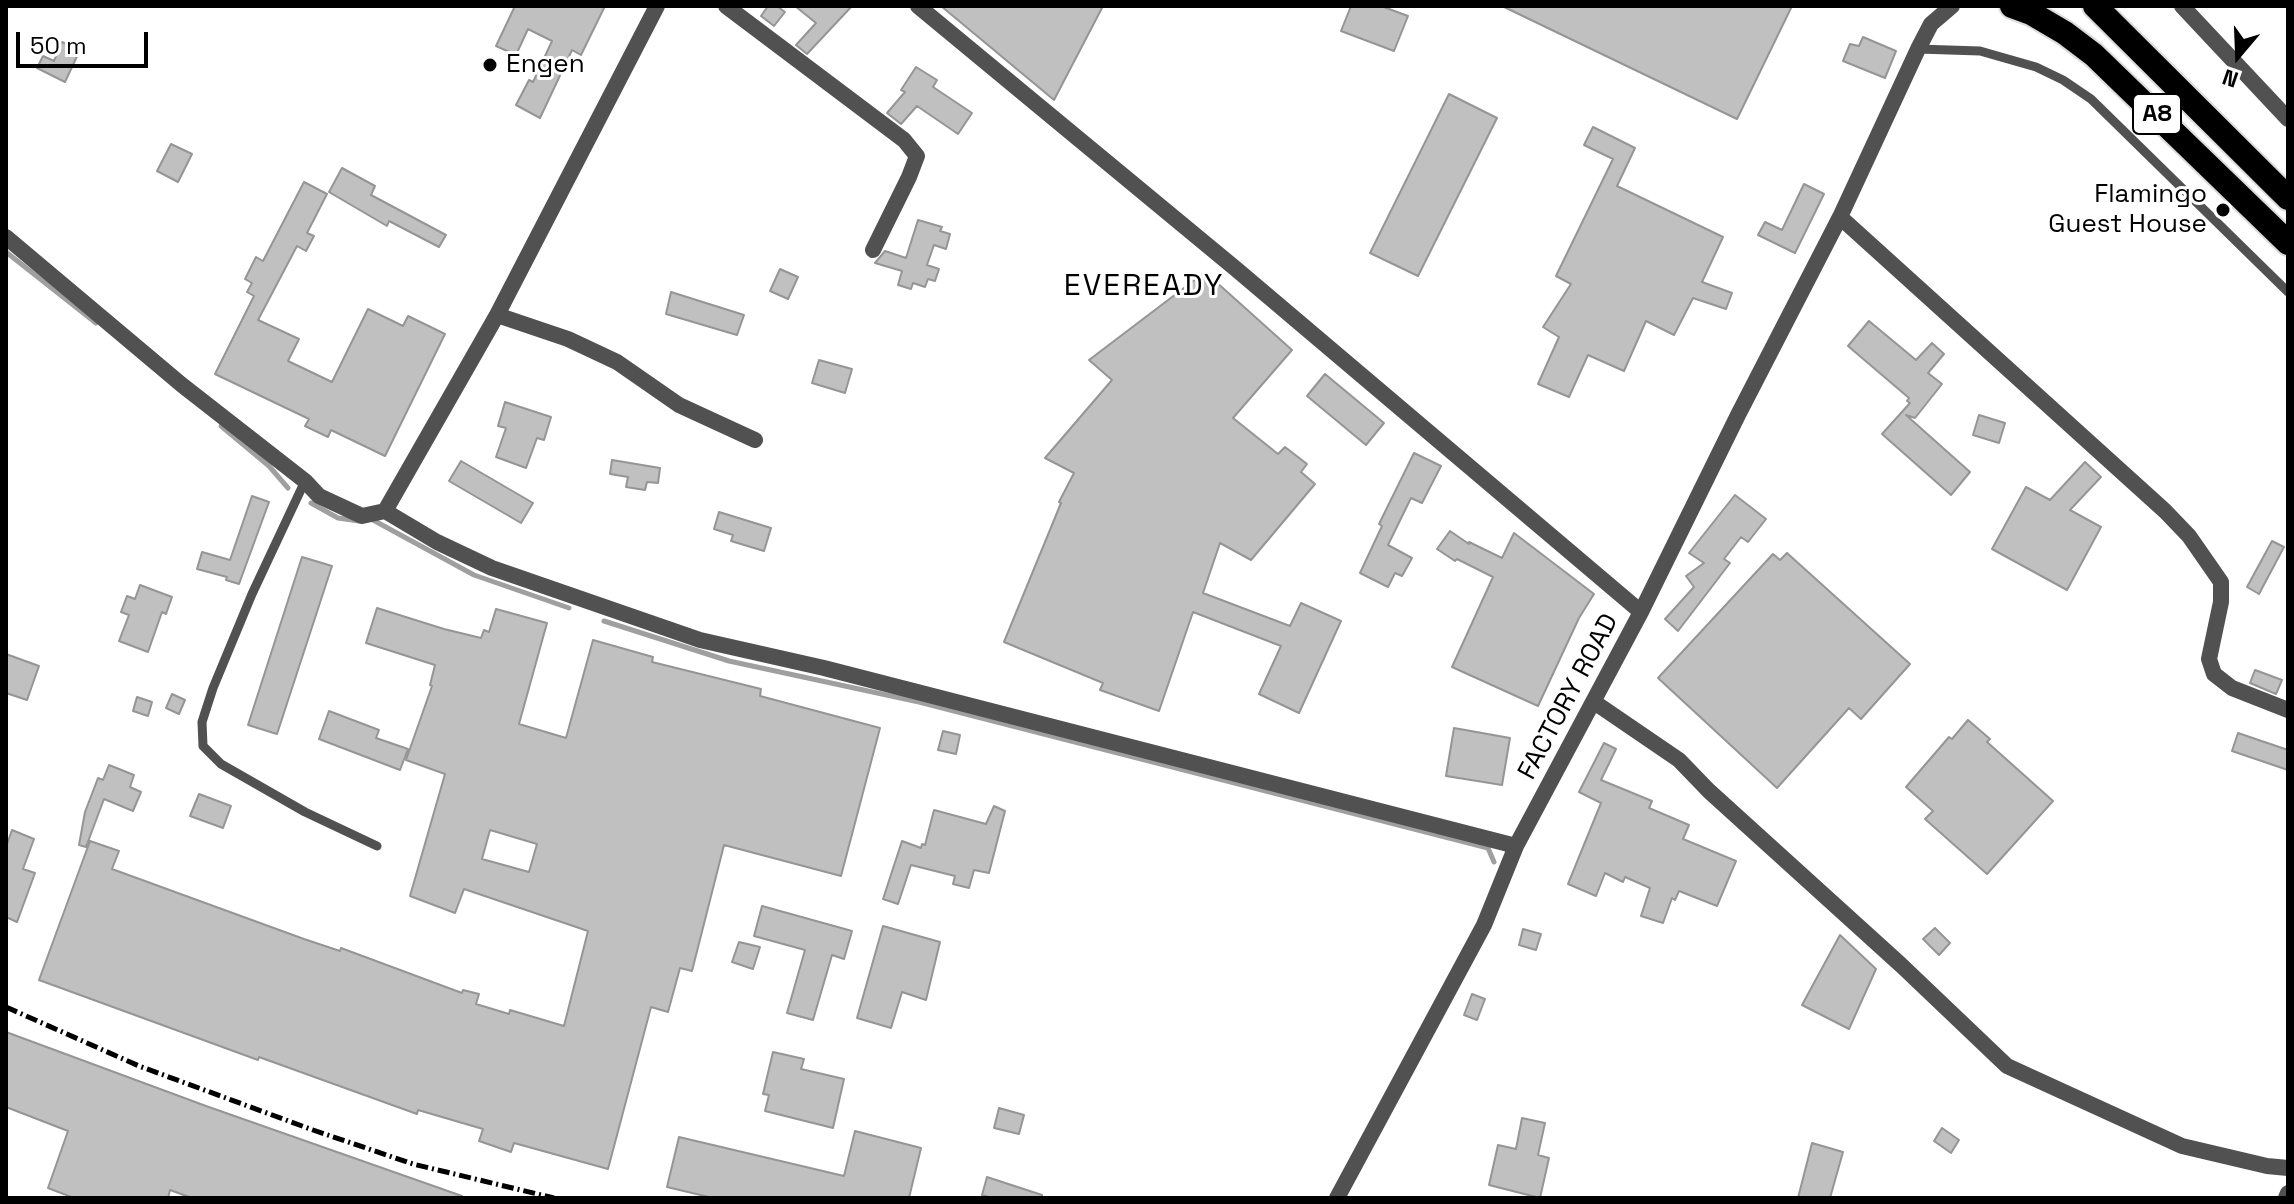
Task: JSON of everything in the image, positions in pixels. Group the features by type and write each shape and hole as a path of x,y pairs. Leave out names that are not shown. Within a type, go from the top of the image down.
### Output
{"highway":[{"name":"A8","path":"2012,6 2065,33 2094,55 2288,243"},
{"name":"A8","path":"2095,6 2288,198"}],"street":[{"path":"385,511 497,315 657,6"},
{"path":"726,6 904,140 917,156 873,250"},
{"path":"918,6 1248,279 1641,612"},
{"path":"1928,6 1931,24"},
{"path":"1931,24 1952,6"},
{"path":"2182,6 2288,119"},
{"name":"FACTORY ROAD","path":"1337,1198 1484,925 1516,846 1641,612 1840,217 1931,24"},
{"path":"1840,217 2189,536 2221,582 2221,602 2209,659 2214,674 2232,688 2288,710"},
{"path":"6,237 182,385 305,481 319,496 362,516 385,511 437,542 492,568 700,640 824,668 1516,846"},
{"path":"497,315 568,339 617,362 679,405 755,440"},
{"path":"1594,702 1679,760 2007,1066 2182,1146 2288,1168"}],"lane":[{"path":"1918,49 1980,51 2036,67 2063,80 2091,99 2288,292"},
{"path":"305,481 252,594 213,688 202,722 203,746 221,764 305,812 377,846"}],"building":[{"path":"515,6 605,6 581,55 572,50 540,118 516,105 529,80 533,82 552,41 528,29 516,55 496,46"},
{"path":"768,6 777,6 785,12 774,26 761,16"},
{"path":"795,6 852,6 807,54 796,45 816,23"},
{"path":"941,6 1103,6 1054,100"},
{"path":"1351,6 1381,6 1408,16 1394,51 1341,31"},
{"path":"1502,6 1792,6 1737,119"},
{"path":"1863,37 1896,51 1885,78 1843,61 1850,44 1859,46"},
{"path":"62,42 80,50 65,82 37,68 43,56 54,61"},
{"path":"916,67 937,80 933,87 972,113 958,134 917,106 901,124 887,113 905,92 901,90"},
{"path":"1449,94 1497,118 1418,276 1370,253"},
{"path":"1593,127 1635,148 1617,186 1723,237 1702,282 1732,293 1726,309 1693,298 1674,335 1646,321 1624,371 1588,355 1569,397 1538,384 1559,337 1543,327 1571,284 1556,276 1613,159 1584,145"},
{"path":"171,144 192,154 178,182 157,171"},
{"path":"342,168 375,186 371,195 446,235 439,247 389,221 387,226 329,192"},
{"path":"304,182 327,194 307,233 314,236 306,251 297,246 258,320 299,339 288,361 332,382 368,309 403,326 408,316 445,334 385,456 331,430 328,437 305,426 309,419 215,374 254,296 247,292 252,283 245,279 256,257 263,261"},
{"path":"1804,184 1824,194 1795,253 1758,235 1765,222 1782,230"},
{"path":"918,220 942,227 940,231 950,234 946,249 934,245 927,265 939,269 935,281 928,279 925,287 913,283 911,289 898,285 902,271 875,263 885,251 906,258"},
{"path":"780,269 798,277 788,299 770,291"},
{"path":"1205,272 1292,350 1233,418 1278,454 1285,447 1307,464 1301,472 1315,484 1251,560 1220,543 1203,593 1290,626 1301,603 1341,621 1299,713 1259,694 1281,646 1193,612 1159,711 1100,690 1103,683 1004,642 1059,502 1074,473 1045,458 1112,380 1089,360"},
{"path":"671,292 744,315 737,335 666,314"},
{"path":"1869,321 1916,360 1932,343 1944,354 1928,373 1942,384 1915,418 1906,415 1970,472 1951,495 1882,434 1910,403 1907,401 1909,398 1848,346"},
{"path":"819,360 852,369 845,393 812,383"},
{"path":"1325,374 1384,423 1366,445 1307,396"},
{"path":"505,402 551,417 544,440 537,438 526,468 496,457 506,428 498,426"},
{"path":"1979,415 2005,423 1999,443 1973,435"},
{"path":"1414,453 1441,466 1422,503 1411,498 1388,545 1412,558 1402,576 1395,573 1388,587 1360,573 1382,526 1379,524"},
{"path":"612,460 660,468 658,483 647,482 645,490 626,487 628,477 610,474"},
{"path":"461,461 533,503 521,523 449,481"},
{"path":"2085,462 2101,477 2070,510 2101,527 2067,590 1992,549 2026,487 2050,500"},
{"path":"1735,495 1766,519 1748,542 1741,537 1724,559 1730,563 1678,631 1665,619 1694,587 1686,576 1704,563 1689,553"},
{"path":"252,496 269,502 239,584 226,580 227,577 197,569 202,552 230,560"},
{"path":"719,512 771,528 764,551 731,541 733,535 714,529"},
{"path":"1450,531 1469,544 1502,558 1514,533 1594,594 1579,618 1538,706 1452,667 1493,577 1457,559 1455,561 1437,549"},
{"path":"2272,541 2284,547 2259,594 2247,587"},
{"path":"1787,553 1910,664 1861,719 1849,708 1777,788 1658,678 1773,554 1780,560"},
{"path":"302,557 332,566 277,734 248,725"},
{"path":"140,585 172,597 166,614 162,612 148,652 119,641 129,615 121,612 127,596 135,599"},
{"path":"377,608 481,638 484,630 489,632 496,609 547,623 519,724 566,738 593,640 653,657 652,662 761,689 760,696 880,728 841,876 724,845 692,971 680,968 668,1012 651,1007 608,1169 514,1143 511,1152 479,1141 483,1129 418,1110 417,1114 39,980 90,841 119,851 112,869 462,993 463,990 479,994 476,1004 509,1014 510,1010 564,1026 588,931 464,889 455,913 410,896 445,774 406,760 432,686 435,665 366,643","holes":["490,830 537,844 529,872 482,859"]},
{"path":"6,654 39,666 27,700 6,693"},
{"path":"2255,670 2282,680 2276,694 2250,683"},
{"path":"172,694 185,700 179,714 166,708"},
{"path":"137,697 152,702 148,716 133,711"},
{"path":"329,711 379,730 376,738 408,749 400,770 319,739"},
{"path":"1968,720 1990,739 1987,742 2053,801 1987,874 1925,819 1933,811 1906,787"},
{"path":"1454,728 1510,738 1502,785 1446,776"},
{"path":"943,731 960,735 956,754 938,750"},
{"path":"2238,733 2288,750 2288,770 2232,751"},
{"path":"1604,743 1616,749 1601,780 1652,801 1649,808 1689,825 1683,839 1736,861 1717,906 1679,891 1675,900 1672,898 1663,923 1641,916 1650,888 1625,877 1623,882 1605,873 1596,896 1568,884 1601,803 1579,792"},
{"path":"109,765 134,775 130,787 141,792 133,811 104,799 86,847 79,845 85,812 98,778 103,780"},
{"path":"199,794 231,806 223,828 190,816"},
{"path":"994,806 1005,811 989,873 974,870 969,888 953,884 955,876 911,865 898,904 883,899 902,841 921,848 922,844 925,845 934,810 986,824"},
{"path":"12,830 34,839 23,869 35,873 17,922 6,917 6,847"},
{"path":"762,906 852,931 844,959 832,955 813,1020 787,1013 805,950 754,936"},
{"path":"883,926 940,942 926,1000 902,992 891,1028 857,1018"},
{"path":"1935,928 1950,943 1939,955 1923,939"},
{"path":"1523,929 1541,934 1536,950 1519,945"},
{"path":"1840,935 1876,969 1849,1029 1802,1005"},
{"path":"739,942 760,947 753,969 732,962"},
{"path":"1472,994 1485,999 1477,1020 1464,1015"},
{"path":"6,1032 462,1198 192,1198 170,1190 168,1198 74,1198 48,1188 68,1131 6,1107"},
{"path":"773,1052 804,1059 801,1069 844,1079 833,1128 765,1111 769,1095 763,1094"},
{"path":"999,1108 1024,1115 1019,1134 994,1128"},
{"path":"1522,1118 1545,1123 1538,1155 1549,1158 1540,1198 1489,1185 1498,1145 1516,1149"},
{"path":"1942,1128 1959,1140 1951,1153 1934,1141"},
{"path":"855,1131 921,1148 909,1198 713,1198 667,1187 679,1137 844,1176"},
{"path":"1812,1143 1843,1152 1830,1198 1798,1198"},
{"path":"987,1177 1042,1195 1042,1198 992,1198 982,1195"}],"waterway":[{"path":"6,252 96,323"},
{"path":"221,426 269,466 288,488"},
{"path":"311,503 338,518 359,521"},
{"path":"373,520 474,575 569,608"},
{"path":"604,621 729,661 919,702 1488,848 1494,862"}],"railway":[{"path":"6,1007 139,1066 313,1130 413,1164 554,1198"}],"place":[{"name":"Engen","path":"490,65"},
{"name":"Flamingo Guest House","path":"2223,210"}],"district":[{"name":"EVEREADY","path":"1144,287"}]}
